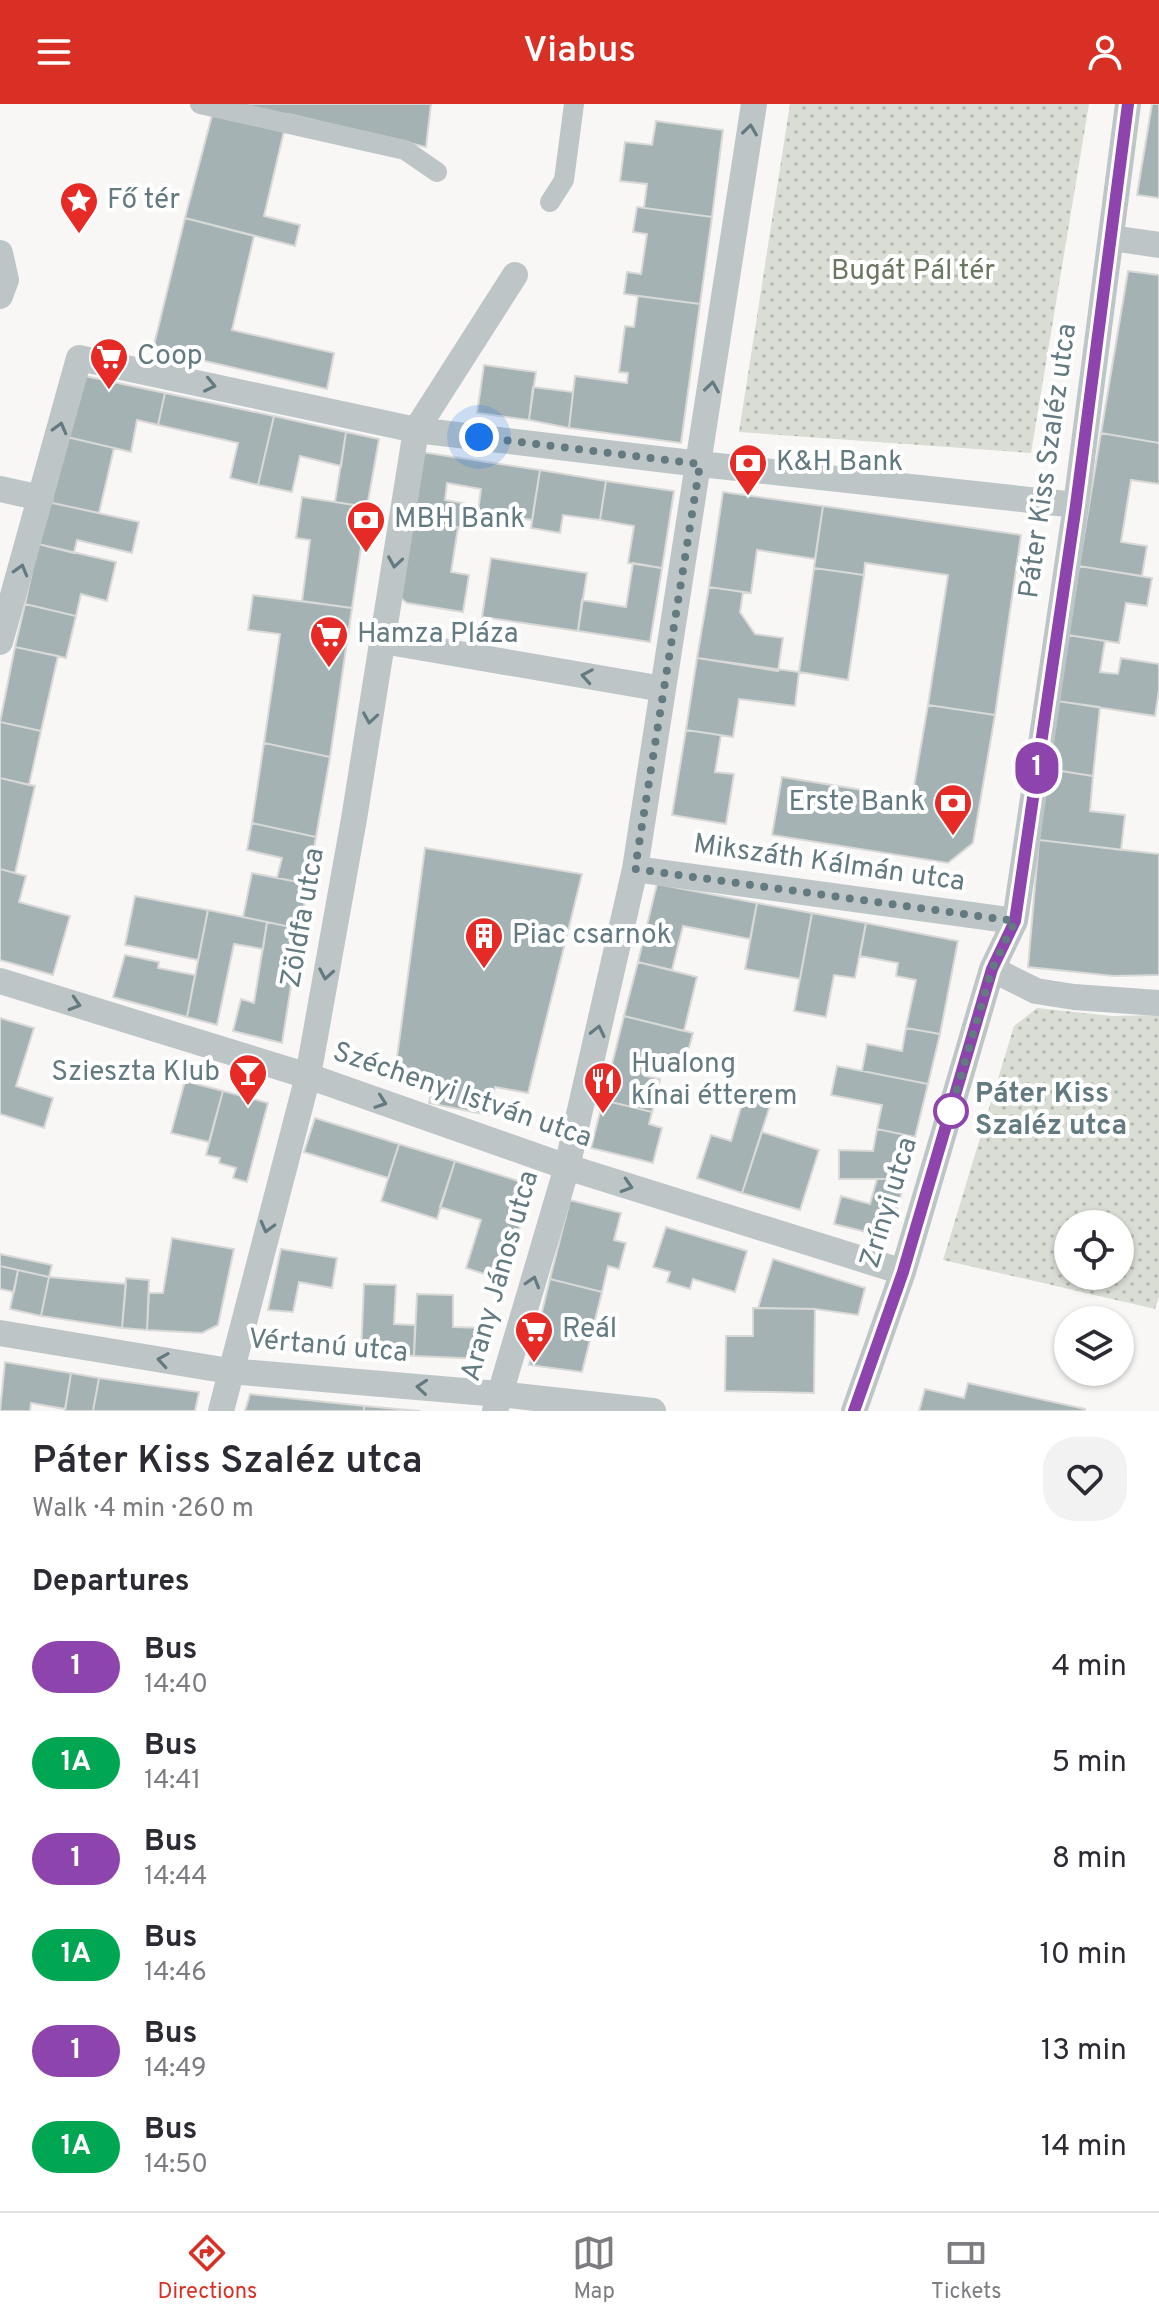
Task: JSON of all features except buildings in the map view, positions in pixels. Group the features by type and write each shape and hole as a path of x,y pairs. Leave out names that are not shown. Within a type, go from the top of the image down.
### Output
{"street":[{"path":"200,104 405,150 437,172"},
{"path":"550,202 564,180 574,104"},
{"path":"700,464 754,104"},
{"name":"Páter Kiss Szaléz utca","path":"1015,921 1076,505 1128,104"},
{"path":"1112,238 1159,245"},
{"path":"0,253 3,288"},
{"path":"416,430 515,275"},
{"path":"0,642 79,358 416,430 1076,505"},
{"name":"Zöldfa utca","path":"221,1411 308,1076 354,819 416,430"},
{"name":"Arany János utca","path":"497,1402 567,1167 635,869 700,464"},
{"path":"0,489 41,498"},
{"path":"383,641 663,689"},
{"name":"Mikszáth Kálmán utca","path":"635,869 1015,921"},
{"name":"Zrínyi utca","path":"854,1411 903,1272 992,969 1015,921"},
{"path":"992,969 1036,991 1159,1003"},
{"name":"Széchenyi István utca","path":"0,981 308,1076 567,1167 903,1272"},
{"name":"Vértanú utca","path":"0,1333 229,1371 497,1402 653,1411"}],"green space":[{"name":"Bugát Pál tér","path":"790,104 1089,104 1031,453 739,432"},
{"path":"1037,1008 1112,1016 1159,1015 1159,1296 1155,1309 1073,1290 1134,1290 1134,1210 1054,1210 1054,1286 943,1260 1014,1026"}],"bus line":[{"name":"1","path":"854,1411 903,1272 992,969 1015,921 1076,505 1128,104"}],"place":[{"name":"Fő tér","path":"79,235"},
{"name":"Coop","path":"109,391"},
{"name":"K&H Bank","path":"748,497"},
{"name":"MBH Bank","path":"366,554"},
{"name":"Hamza Pláza","path":"329,669"},
{"name":"Erste Bank","path":"953,837"},
{"name":"Piac csarnok","path":"484,970"},
{"name":"Szieszta Klub","path":"248,1107"},
{"name":"Páter Kiss Szaléz utca","path":"951,1111"},
{"name":"Hualong kínai étterem","path":"603,1115"},
{"name":"Reál","path":"534,1364"}],"route":[{"path":"479,437 700,464 635,869 1015,921 992,969 948,1120 951,1111"}]}
